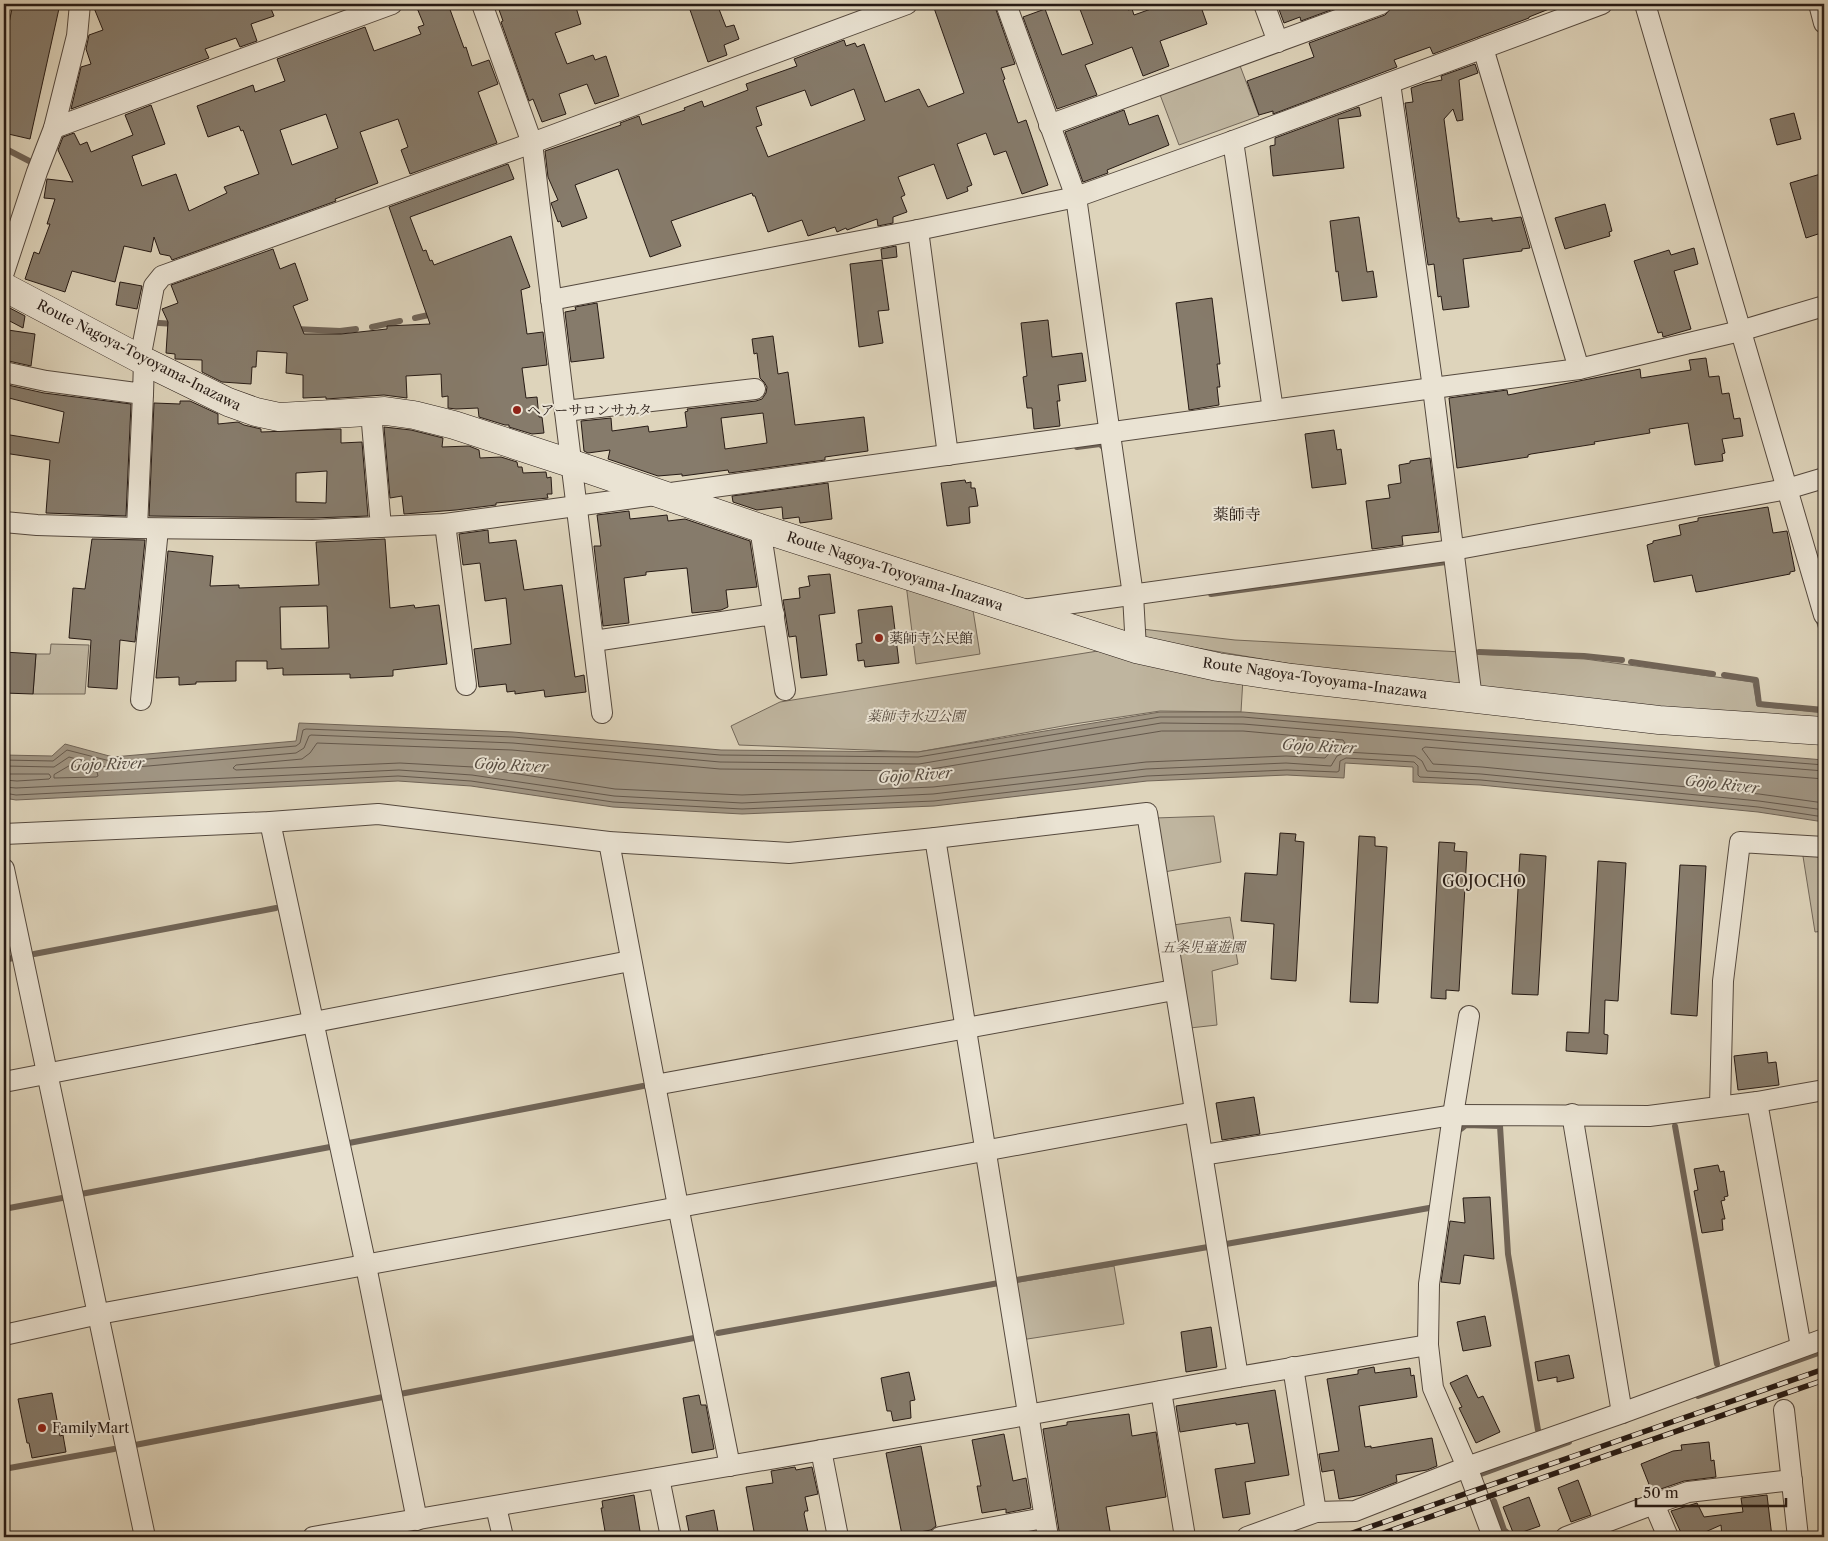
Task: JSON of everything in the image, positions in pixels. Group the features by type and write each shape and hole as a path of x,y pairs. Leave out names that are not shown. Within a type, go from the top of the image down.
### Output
{"main road":[{"name":"Route Nagoya-Toyoyama-Inazawa","path":"4,287 142,360 228,402 256,412 279,417 386,411 414,415 454,425 760,528 1136,649 1227,669 1292,678 1658,720 1824,731"}],"street":[{"path":"4,272 54,128 77,36 80,4"},
{"path":"54,128 392,4"},
{"path":"482,4 532,143 602,713"},
{"path":"137,528 143,394 142,360 154,286 162,276 532,143 907,4"},
{"path":"1006,4 1076,197 1133,595 1136,649"},
{"path":"1264,4 1278,42"},
{"path":"1049,126 1381,4"},
{"path":"551,300 918,230 1076,197 1602,4"},
{"path":"1645,4 1824,615"},
{"path":"1819,4 1824,23"},
{"path":"1483,48 1579,370"},
{"path":"1390,83 1433,388 1472,699"},
{"path":"1232,141 1273,410"},
{"path":"918,230 948,455"},
{"path":"4,522 158,529 313,530 445,524 1433,388 1579,370 1740,331 1824,306"},
{"path":"4,372 46,381 143,394"},
{"path":"565,412 755,389"},
{"path":"371,412 381,527"},
{"path":"1020,611 1453,550 1787,488 1824,478"},
{"path":"445,524 466,685"},
{"path":"760,528 785,690"},
{"path":"141,700 158,529"},
{"path":"594,641 774,614"},
{"path":"4,834 270,822 378,814 609,842 789,853 1147,813 1174,990 1204,1155 1238,1377"},
{"path":"270,822 366,1266 417,1520"},
{"path":"935,838 1048,1537"},
{"path":"609,842 630,961 730,1466"},
{"path":"1720,1106 1723,981 1740,842 1824,847"},
{"path":"4,868 146,1537"},
{"path":"4,1082 630,961"},
{"path":"655,1085 1174,990"},
{"path":"1469,1016 1429,1284 1428,1345 1433,1388 1467,1467 1493,1537"},
{"path":"1204,1155 1453,1115 1572,1114 1649,1116 1757,1102 1824,1090"},
{"path":"1757,1102 1801,1347"},
{"path":"4,1334 99,1314 366,1266 678,1206 1195,1112"},
{"path":"1572,1114 1622,1413"},
{"path":"1247,1537 1316,1512 1355,1511 1467,1467 1622,1413 1824,1338"},
{"path":"313,1537 1428,1345"},
{"path":"1294,1368 1316,1512"},
{"path":"1161,1391 1185,1537"},
{"path":"1784,1410 1798,1537"},
{"path":"821,1450 838,1537"},
{"path":"659,1478 671,1537"},
{"path":"1566,1537 1688,1492 1792,1480"},
{"path":"1654,1504 1668,1537"},
{"path":"496,1507 503,1537"},
{"path":"940,1537 1044,1518"}],"green space":[{"path":"1239,63 1259,116 1179,145 1159,92"},
{"path":"906,584 972,604 980,654 916,664"},
{"path":"1142,629 1235,640 1462,652 1466,683 1459,688 1338,672 1144,639"},
{"path":"51,644 89,645 85,694 33,694 36,654 50,654"},
{"name":"薬師寺水辺公園","path":"1104,650 1243,678 1241,712 1160,711 1074,724 918,752 739,745 731,726 780,702"},
{"path":"1474,654 1585,659 1753,682 1757,706 1824,713 1824,721 1635,706 1479,686"},
{"path":"1214,816 1221,862 1164,872 1155,818"},
{"path":"1802,850 1824,852 1824,931 1815,932"},
{"name":"五条児童遊園","path":"1230,917 1238,964 1212,971 1217,1025 1190,1028 1173,925"},
{"path":"1114,1266 1124,1324 1021,1340 1013,1283"}],"water":[{"name":"Gojo River","path":"1160,712 1243,712 1824,760 1824,822 1758,812 1480,785 1413,782 1413,767 1345,763 1344,778 1287,775 1147,781 934,806 742,814 613,807 471,786 398,781 16,800 4,798 4,755 52,756 65,744 113,757 296,741 299,723 513,732 721,750 918,752"}],"building":[{"path":"13,4 60,4 30,139 4,133 4,47"},
{"path":"106,4 269,4 274,16 251,24 257,41 240,47 236,38 205,49 209,58 71,109 81,67 91,64 86,49 89,35 103,30 94,8"},
{"path":"428,4 448,4 472,66 489,60 498,84 478,92 497,143 410,174 401,150 408,147 398,119 360,132 378,183 335,199 336,201 172,260 170,256 160,254 154,237 151,252 124,246 115,282 72,271 65,292 25,279 34,252 39,254 50,224 47,224 55,199 44,198 47,179 73,182 58,150 63,137 74,133 80,145 87,142 91,152 133,135 125,115 151,105 165,144 132,156 142,186 176,174 189,211 227,193 224,187 259,174 243,130 241,131 239,126 208,137 197,106 253,85 255,92 285,81 277,59 365,27 374,51 421,34 418,27 424,25 417,8","holes":["326,114 338,148 292,165 280,130"]},
{"path":"497,4 575,4 581,24 555,33 567,64 593,55 595,60 606,56 619,96 595,104 587,84 559,94 566,114 542,122 533,99 529,101 501,22 503,21"},
{"path":"688,4 717,4 726,27 734,25 739,39 724,45 727,55 708,62"},
{"path":"945,4 994,4 1015,64 1001,68 1005,79 1003,80 1018,123 1026,120 1048,185 1022,194 1006,151 994,155 986,133 957,144 972,185 967,187 968,191 947,199 934,164 898,177 905,195 901,197 907,212 893,217 893,223 878,226 877,219 847,230 846,228 837,232 835,227 808,236 802,220 768,232 755,196 752,193 671,221 681,246 650,257 618,169 575,185 587,218 562,227 560,221 558,222 551,203 558,200 548,177 545,151 621,125 620,123 639,116 642,125 685,110 684,108 702,101 704,107 748,90 746,84 797,66 794,59 844,40 846,46 855,43 857,47 864,44 885,102 919,89 928,107 964,93 934,8","holes":["854,89 865,120 768,157 756,127 762,125 756,107 805,90 811,106"]},
{"path":"1078,4 1127,4 1128,10 1132,9 1134,15 1165,4 1200,4 1207,24 1160,41 1169,66 1143,76 1132,47 1085,65 1097,95 1057,109 1023,17 1045,9 1062,55 1093,44"},
{"path":"1277,4 1347,4 1301,21 1300,17 1284,23"},
{"path":"1403,4 1559,5 1433,54 1430,47 1394,60 1397,67 1273,114 1273,111 1259,115 1247,81 1314,57 1309,43 1385,15 1392,8"},
{"path":"1475,64 1478,73 1459,80 1463,120 1457,121 1453,109 1444,119 1457,218 1459,218 1459,222 1492,218 1492,221 1521,217 1530,248 1522,249 1522,251 1463,259 1469,307 1443,310 1441,296 1438,297 1434,264 1428,265 1405,103 1413,102 1411,88 1442,80 1441,76"},
{"path":"1359,107 1361,116 1338,119 1344,168 1273,176 1270,146 1275,145 1275,138"},
{"path":"1124,110 1129,125 1158,115 1169,145 1107,170 1108,173 1083,182 1065,132"},
{"path":"1794,113 1801,139 1777,145 1770,119"},
{"path":"508,164 514,179 410,217 423,251 426,250 430,261 432,260 434,265 511,236 530,287 521,290 527,334 543,332 547,365 522,368 526,398 537,397 539,417 542,417 544,433 532,434 509,427 509,425 479,417 478,408 448,408 448,396 442,397 441,374 406,376 407,398 384,395 326,399 326,397 303,398 303,375 286,373 287,353 257,351 256,367 252,367 251,384 222,382 202,372 202,360 175,359 175,354 166,353 168,322 162,309 178,303 171,285 273,249 280,269 295,263 308,300 293,306 304,334 341,334 387,329 387,326 430,324 389,207"},
{"path":"1824,173 1824,232 1806,238 1790,183"},
{"path":"1605,204 1612,231 1609,232 1610,236 1565,249 1555,218"},
{"path":"1359,217 1367,272 1373,271 1377,297 1342,301 1338,271 1336,272 1330,221"},
{"path":"896,246 897,257 882,259 881,249"},
{"path":"1694,248 1698,264 1674,271 1691,329 1663,337 1662,332 1658,333 1634,261 1669,250 1671,255"},
{"path":"882,260 889,310 878,311 883,343 859,347 850,264"},
{"path":"120,282 142,286 137,309 116,305"},
{"path":"1212,298 1220,364 1217,364 1220,387 1217,387 1219,405 1189,410 1176,303"},
{"path":"597,303 604,358 571,362 565,312 576,310 575,307"},
{"path":"4,305 25,316 23,328 4,318"},
{"path":"1048,320 1052,357 1082,353 1086,381 1058,385 1060,401 1057,401 1060,426 1034,429 1032,408 1027,408 1023,377 1027,376 1021,323"},
{"path":"8,330 35,334 31,366 4,360"},
{"path":"773,336 778,374 788,372 795,425 864,417 868,451 825,457 825,460 729,473 728,470 682,476 682,474 658,476 608,459 610,450 588,453 584,451 581,421 611,418 612,431 648,426 649,432 687,427 685,412 688,411 687,409 762,399 767,387 760,378 757,353 754,354 752,339","holes":["763,413 767,443 725,449 721,418"]},
{"path":"1706,358 1709,377 1719,376 1722,394 1729,393 1734,419 1740,418 1743,436 1722,439 1725,453 1722,454 1723,461 1695,465 1688,423 1649,429 1650,433 1594,442 1595,444 1457,468 1449,398 1507,390 1508,395 1640,369 1641,378 1691,370 1689,360"},
{"path":"8,385 44,393 131,404 126,516 46,513 50,460 4,453 4,434 59,443 64,412 5,397"},
{"path":"180,401 190,401 218,414 218,424 238,422 261,429 261,432 341,429 341,443 362,442 368,516 313,518 149,516 154,403 180,404","holes":["327,471 326,503 296,502 296,473"]},
{"path":"384,427 411,430 443,438 442,447 469,446 479,450 480,458 501,457 517,462 518,467 522,467 523,473 546,472 547,478 551,477 552,494 547,494 548,498 496,503 496,505 456,510 404,514 402,496 390,498"},
{"path":"1334,430 1337,450 1341,449 1346,484 1312,488 1305,434"},
{"path":"1430,458 1439,532 1402,536 1403,545 1372,549 1366,501 1390,498 1388,485 1401,483 1399,465"},
{"path":"965,480 966,483 971,482 971,488 975,488 978,506 969,507 970,523 947,526 941,483"},
{"path":"828,483 832,519 800,523 799,517 783,519 782,507 757,510 733,502 732,496"},
{"path":"1768,507 1773,533 1787,531 1795,571 1790,572 1790,574 1696,592 1692,575 1654,582 1647,545 1653,543 1653,541 1681,535 1679,525 1698,521 1698,518"},
{"path":"629,511 630,519 667,515 668,521 685,519 750,541 757,587 726,590 728,607 721,610 692,613 687,568 646,572 646,575 624,578 629,623 603,626 594,546 601,546 597,515"},
{"path":"488,530 489,543 516,540 524,590 562,585 575,677 584,675 586,692 545,697 544,690 515,694 515,691 507,692 506,684 479,687 474,649 511,644 506,598 485,601 480,563 463,565 459,534"},
{"path":"92,539 145,540 135,642 120,640 117,689 88,687 91,640 69,638 73,588 85,589"},
{"path":"385,539 390,608 414,605 415,608 439,605 447,664 393,670 393,676 350,678 350,674 283,675 283,668 267,669 267,661 236,661 236,681 196,682 196,684 179,685 179,677 156,678 168,551 213,556 210,586 239,585 239,588 319,585 316,542","holes":["327,606 329,648 281,649 280,607"]},
{"path":"830,574 835,613 819,615 827,675 801,678 796,636 789,637 783,600 800,598 799,588 810,586 808,576"},
{"path":"892,606 899,663 865,667 864,660 858,661 856,644 862,643 858,610"},
{"path":"4,652 36,654 33,694 4,693"},
{"path":"1280,833 1296,834 1295,841 1304,842 1296,981 1271,979 1274,924 1241,921 1245,873 1277,875"},
{"path":"1359,836 1375,837 1375,846 1387,847 1378,1003 1350,1002"},
{"path":"1439,842 1455,843 1454,851 1467,852 1459,991 1446,990 1446,999 1431,998"},
{"path":"1520,854 1546,856 1538,995 1512,994"},
{"path":"1598,861 1626,863 1618,1001 1605,1000 1604,1034 1608,1035 1607,1054 1566,1051 1567,1032 1589,1033"},
{"path":"1680,865 1706,866 1697,1016 1671,1014"},
{"path":"1767,1052 1768,1063 1776,1062 1779,1085 1738,1090 1734,1056"},
{"path":"1254,1097 1260,1134 1222,1140 1216,1103"},
{"path":"1718,1165 1720,1172 1724,1171 1728,1196 1724,1197 1725,1200 1721,1201 1725,1219 1722,1219 1723,1230 1702,1233 1694,1191 1698,1190 1694,1169"},
{"path":"1490,1197 1494,1259 1464,1255 1460,1284 1441,1282 1450,1221 1465,1223 1463,1198"},
{"path":"1485,1316 1491,1346 1463,1351 1457,1322"},
{"path":"1211,1327 1217,1367 1186,1372 1181,1332"},
{"path":"1569,1355 1574,1378 1557,1382 1557,1377 1538,1381 1535,1362"},
{"path":"1374,1367 1375,1373 1410,1368 1411,1376 1414,1375 1417,1397 1359,1406 1365,1447 1371,1446 1371,1448 1432,1438 1437,1466 1427,1470 1396,1475 1397,1482 1362,1495 1339,1499 1334,1470 1322,1472 1319,1454 1339,1451 1327,1379 1358,1374 1358,1370"},
{"path":"909,1372 915,1400 910,1401 911,1418 893,1421 891,1411 887,1411 881,1378"},
{"path":"1467,1375 1478,1398 1483,1396 1500,1432 1476,1443 1459,1408 1462,1407 1450,1383"},
{"path":"1275,1390 1289,1475 1245,1482 1250,1514 1223,1518 1215,1469 1255,1463 1248,1423 1236,1425 1236,1423 1180,1432 1176,1406"},
{"path":"52,1393 60,1436 63,1435 66,1452 32,1458 18,1399"},
{"path":"699,1395 701,1405 706,1405 714,1449 692,1453 683,1398"},
{"path":"1129,1414 1132,1436 1156,1432 1166,1497 1106,1507 1111,1537 1060,1537 1043,1429 1067,1425 1067,1422"},
{"path":"1004,1434 1013,1481 1026,1478 1031,1508 1006,1513 1006,1509 982,1513 977,1486 981,1486 972,1440"},
{"path":"1709,1442 1711,1461 1714,1460 1716,1477 1684,1481 1652,1492 1641,1464 1673,1451 1682,1450 1681,1445"},
{"path":"921,1446 936,1526 931,1530 902,1535 886,1453"},
{"path":"795,1467 796,1470 812,1467 818,1494 805,1497 808,1511 805,1511 804,1514 809,1537 755,1537 746,1487 773,1483 771,1471"},
{"path":"1578,1480 1591,1515 1571,1522 1558,1488"},
{"path":"634,1495 641,1537 606,1537 601,1508 603,1508 602,1501"},
{"path":"1767,1495 1772,1537 1722,1537 1721,1525 1694,1537 1683,1537 1671,1511 1697,1503 1704,1517 1743,1512 1741,1498"},
{"path":"1529,1497 1540,1526 1514,1535 1503,1507"},
{"path":"714,1510 719,1537 690,1537 686,1516"}],"waterway":[{"path":"4,148 35,164"},
{"path":"415,318 433,314"},
{"path":"372,327 400,321"},
{"path":"159,323 175,324"},
{"path":"295,329 340,331 356,329"},
{"path":"1077,447 1100,444 1105,451"},
{"path":"1211,594 1446,562 1450,566"},
{"path":"1818,618 1824,637"},
{"path":"1479,652 1584,656 1622,660"},
{"path":"1631,662 1713,674"},
{"path":"1724,675 1756,680 1759,704 1824,710"},
{"path":"34,954 276,908"},
{"path":"4,960 13,958"},
{"path":"349,1143 643,1086"},
{"path":"1461,1129 1466,1125 1500,1126 1508,1254 1538,1430"},
{"path":"1675,1126 1717,1364"},
{"path":"81,1194 330,1147"},
{"path":"4,1209 62,1198"},
{"path":"1226,1244 1429,1208"},
{"path":"1016,1280 1208,1247"},
{"path":"718,1333 999,1283"},
{"path":"400,1394 694,1338"},
{"path":"1698,1396 1824,1351"},
{"path":"135,1445 383,1397"},
{"path":"1481,1474 1569,1442"},
{"path":"4,1469 114,1449"},
{"path":"1494,1501 1504,1530 1512,1537"},
{"path":"371,1537 402,1532"}],"railway":[{"path":"1341,1537 1824,1369"},
{"path":"1372,1537 1824,1380"}],"place":[{"name":"ヘアーサロンサカタ","path":"517,410"},
{"name":"薬師寺公民館","path":"879,638"},
{"name":"FamilyMart","path":"42,1428"}],"district":[{"name":"薬師寺","path":"1237,514"},
{"name":"GOJOCHO","path":"1484,881"}]}
